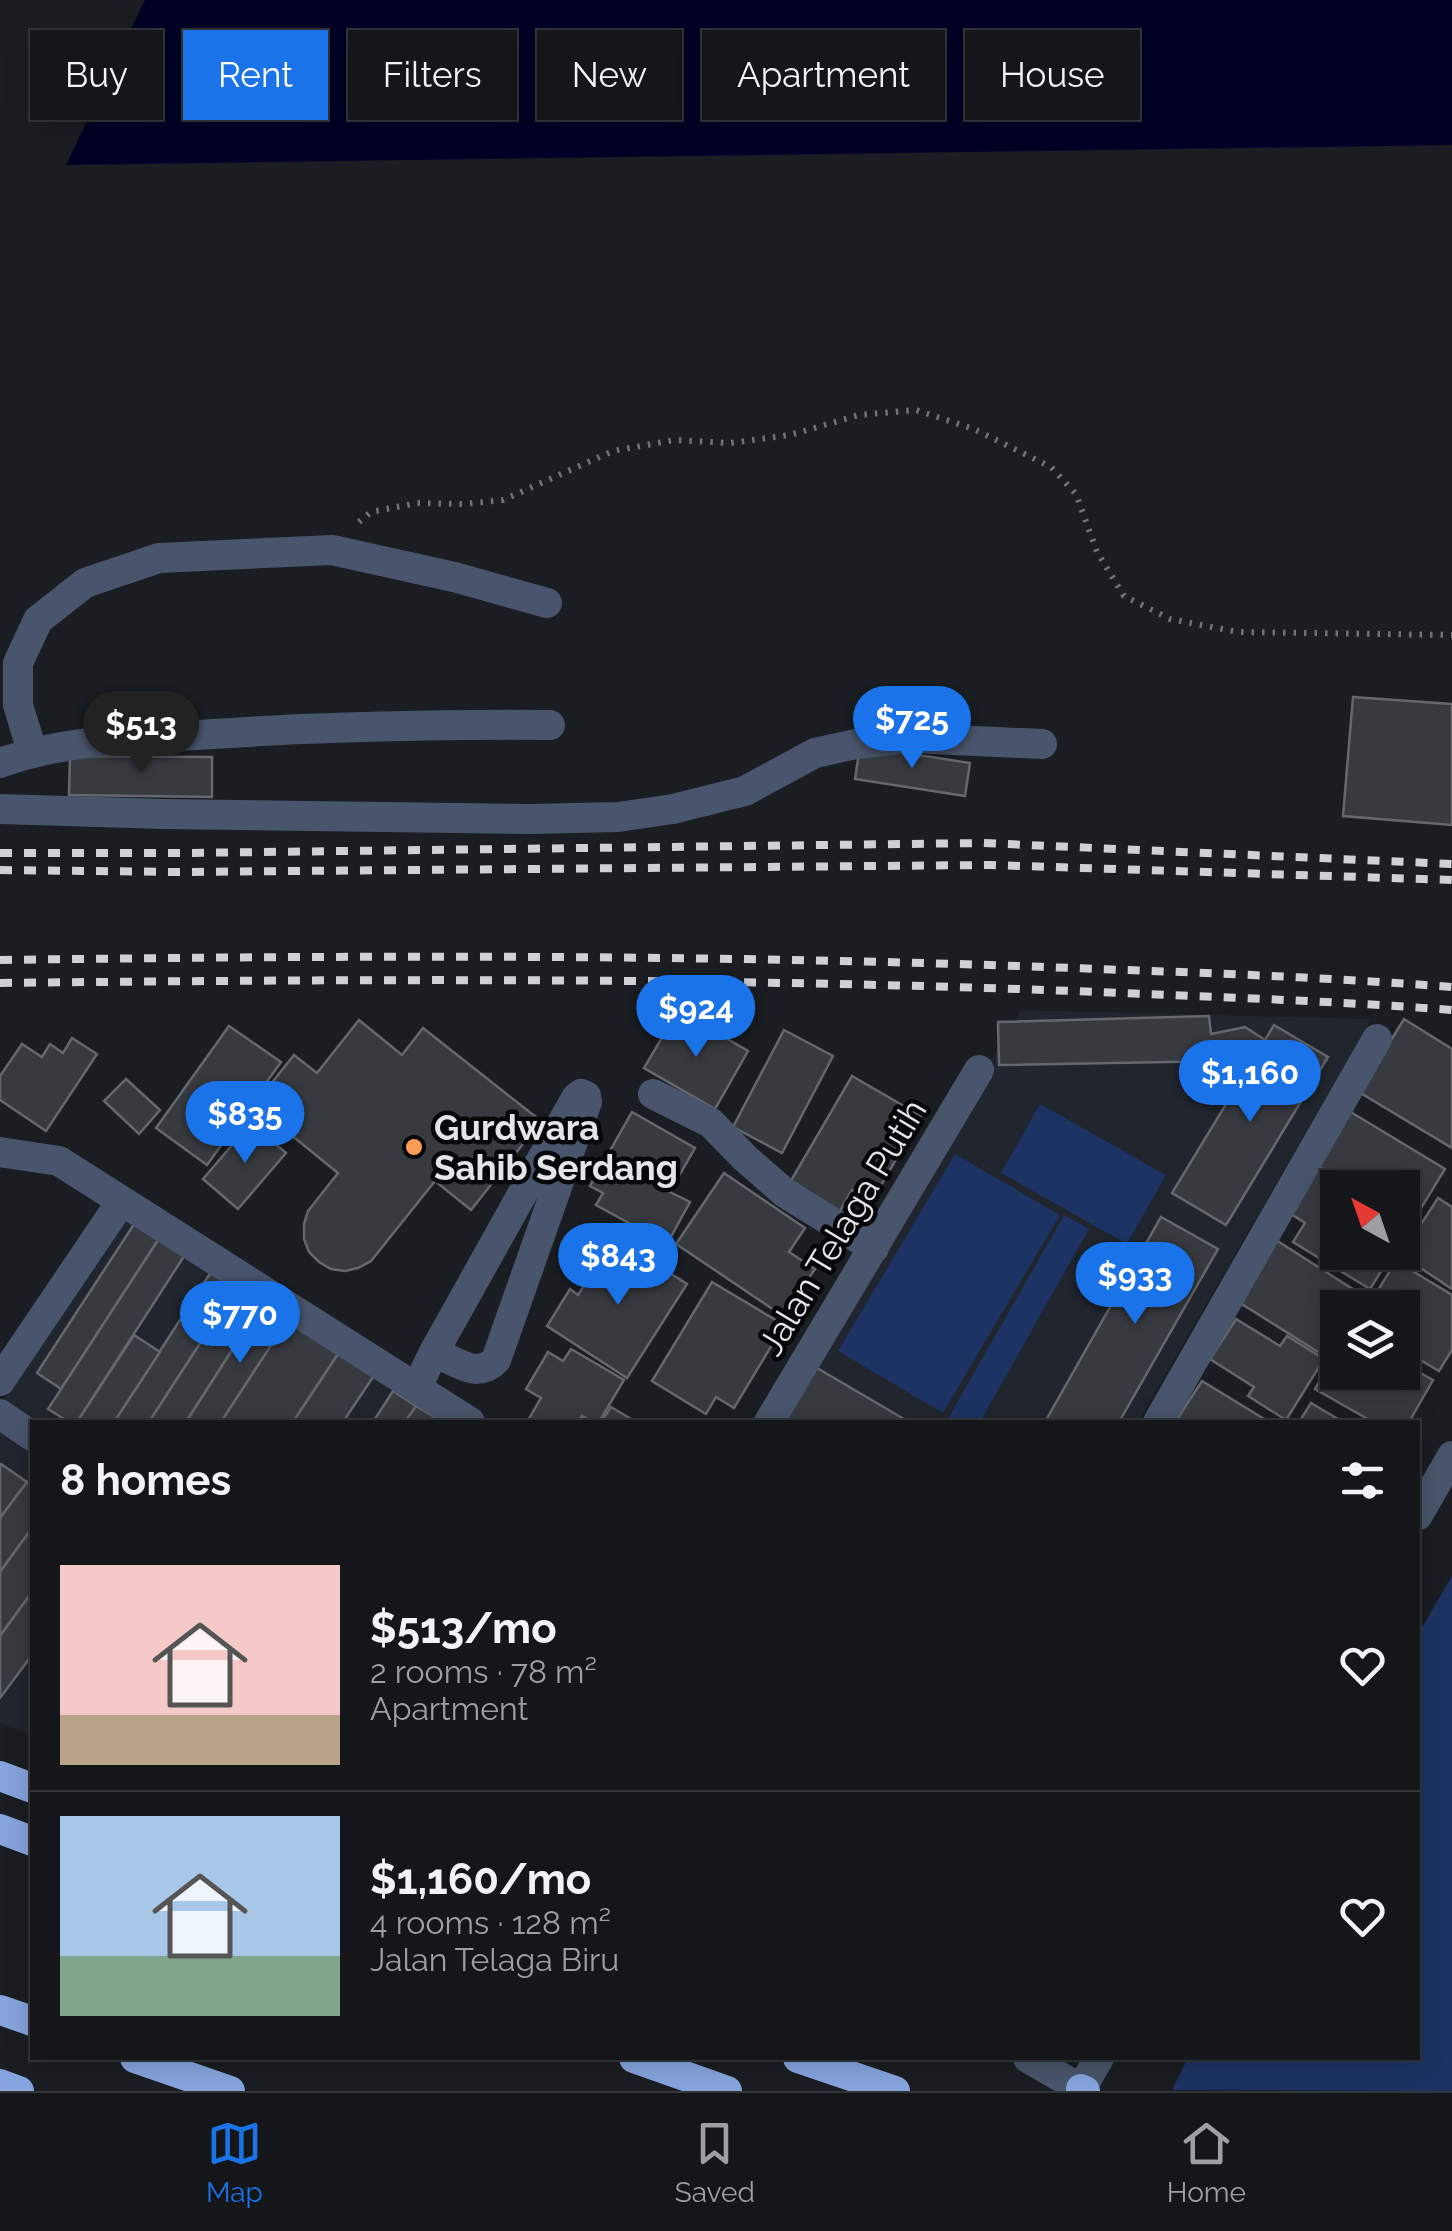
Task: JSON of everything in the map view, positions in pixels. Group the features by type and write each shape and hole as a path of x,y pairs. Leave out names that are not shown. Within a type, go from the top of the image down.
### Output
{"highway":[{"path":"0,1776 30,1787"},
{"path":"0,1829 30,1840"},
{"path":"0,2010 30,2020"},
{"path":"141,2060 230,2091"},
{"path":"640,2060 728,2091"},
{"path":"804,2060 895,2091"},
{"path":"0,2084 19,2091"}],"street":[{"path":"32,751 18,705 18,663 38,620 85,583 159,558 332,550 547,603"},
{"path":"0,762 32,751 94,742 308,727 550,725"},
{"path":"0,809 299,816 618,816 673,809 744,791 814,754 856,744 911,738 1042,744"},
{"path":"1159,1420 1377,1039"},
{"name":"Jalan Telaga Putih","path":"770,1420 979,1070"},
{"path":"653,1094 710,1123 785,1193 874,1248"},
{"path":"417,1387 434,1352 576,1098 586,1096 496,1360 487,1370 476,1370 434,1352"},
{"path":"0,1152 58,1161 467,1420"},
{"path":"0,1381 121,1202"},
{"path":"0,1414 30,1435"},
{"path":"1420,1512 1452,1456"},
{"path":"1031,2060 1083,2090 1098,2060"}],"path":[{"path":"332,550 371,512 417,503 503,500 613,451 674,440 730,442 790,435 860,415 916,410 974,429 1051,466 1076,494 1096,552 1124,596 1170,619 1238,632 1452,635"}],"shaded area":[{"path":"145,0 1452,0 1452,145 66,165 88,120 163,120 163,30 131,30"},
{"path":"1021,1010 1371,1019 1139,1420 776,1420"},
{"path":"1040,1104 1166,1175 1127,1244 1001,1173"},
{"path":"955,1154 1060,1215 943,1413 838,1351"},
{"path":"1064,1215 1089,1229 981,1420 947,1420"},
{"path":"124,1219 454,1420 30,1420 30,1734 0,1722 0,1405"},
{"path":"1452,1576 1452,2091 1172,2090 1187,2060 1420,2060 1420,1631"}],"building":[{"path":"1353,697 1452,704 1452,825 1343,816"},
{"path":"860,746 970,763 965,796 855,779"},
{"path":"70,756 212,757 212,797 69,795"},
{"path":"678,1010 748,1051 715,1109 644,1068"},
{"path":"1209,1016 1211,1034 1245,1027 1265,1040 1245,1073 1224,1061 999,1065 998,1022"},
{"path":"1404,1019 1452,1049 1452,1148 1359,1092"},
{"name":"Gurdwara Sahib Serdang","path":"359,1020 402,1055 423,1028 541,1121 471,1210 435,1181 371,1261 345,1271 319,1262 304,1239 308,1211 338,1173 254,1105 294,1055 317,1073"},
{"path":"1274,1025 1328,1057 1226,1225 1172,1193"},
{"path":"229,1026 281,1062 207,1165 156,1128"},
{"path":"784,1030 833,1056 782,1153 733,1127"},
{"path":"72,1038 97,1054 46,1131 0,1100 0,1076 22,1044 42,1057 50,1044 63,1053"},
{"path":"852,1076 921,1116 872,1201 852,1190 839,1213 789,1184"},
{"path":"126,1079 160,1110 139,1134 104,1101"},
{"path":"1349,1111 1445,1169 1420,1210 1420,1170 1324,1170 1316,1165"},
{"path":"632,1112 695,1148 670,1192 690,1202 667,1244 596,1205 603,1193 590,1186"},
{"path":"251,1123 286,1153 238,1209 203,1179"},
{"path":"1315,1168 1320,1171 1320,1258 1293,1242 1305,1223 1288,1212"},
{"path":"724,1173 805,1228 789,1252 815,1269 783,1316 676,1244"},
{"path":"1438,1198 1452,1207 1452,1289 1420,1268 1420,1226"},
{"path":"140,1215 164,1231 61,1389 37,1373"},
{"path":"1161,1217 1218,1249 1120,1420 1046,1420"},
{"path":"164,1231 190,1247 78,1420 66,1420 48,1409"},
{"path":"614,1238 687,1284 627,1378 547,1326 570,1289 578,1295"},
{"path":"1276,1240 1354,1290 1320,1290 1320,1353 1237,1301"},
{"path":"213,1269 238,1285 150,1420 115,1420"},
{"path":"1339,1270 1382,1270 1370,1289"},
{"path":"1390,1270 1411,1270 1452,1295 1452,1350 1439,1371 1420,1360 1420,1290 1378,1290"},
{"path":"712,1282 784,1325 734,1408 716,1397 706,1414 652,1381"},
{"path":"238,1285 263,1302 187,1420 150,1420"},
{"path":"263,1302 289,1318 222,1420 187,1420"},
{"path":"289,1318 340,1351 294,1420 222,1420"},
{"path":"1236,1319 1280,1346 1287,1336 1320,1357 1320,1365 1286,1420 1248,1396 1254,1387 1210,1359"},
{"path":"134,1335 160,1352 115,1420 78,1420"},
{"path":"571,1349 624,1380 600,1420 582,1416 579,1420 528,1420 541,1398 526,1389 548,1352 563,1361"},
{"path":"340,1351 375,1374 344,1420 294,1420"},
{"path":"812,1365 906,1420 779,1420"},
{"path":"1420,1373 1433,1380 1410,1420 1369,1420 1315,1389 1320,1381 1320,1390 1420,1390"},
{"path":"1202,1381 1266,1420 1176,1420"},
{"path":"393,1391 416,1406 406,1420 374,1420"},
{"path":"1311,1403 1340,1420 1300,1420"},
{"path":"416,1406 440,1420 406,1420"},
{"path":"611,1407 633,1420 602,1420"},
{"path":"0,1464 27,1482 0,1518"},
{"path":"27,1482 30,1484 30,1531 0,1572 0,1518"},
{"path":"30,1531 30,1595 0,1636 0,1572"},
{"path":"30,1595 30,1658 0,1698 0,1636"}],"railway":[{"path":"0,853 983,843 1452,864"},
{"path":"0,870 991,865 1452,880"},
{"path":"0,960 686,958 1230,974 1452,987"},
{"path":"0,983 411,980 823,984 1186,996 1452,1010"}],"place":[{"name":"Gurdwara Sahib Serdang","path":"414,1147"}]}
